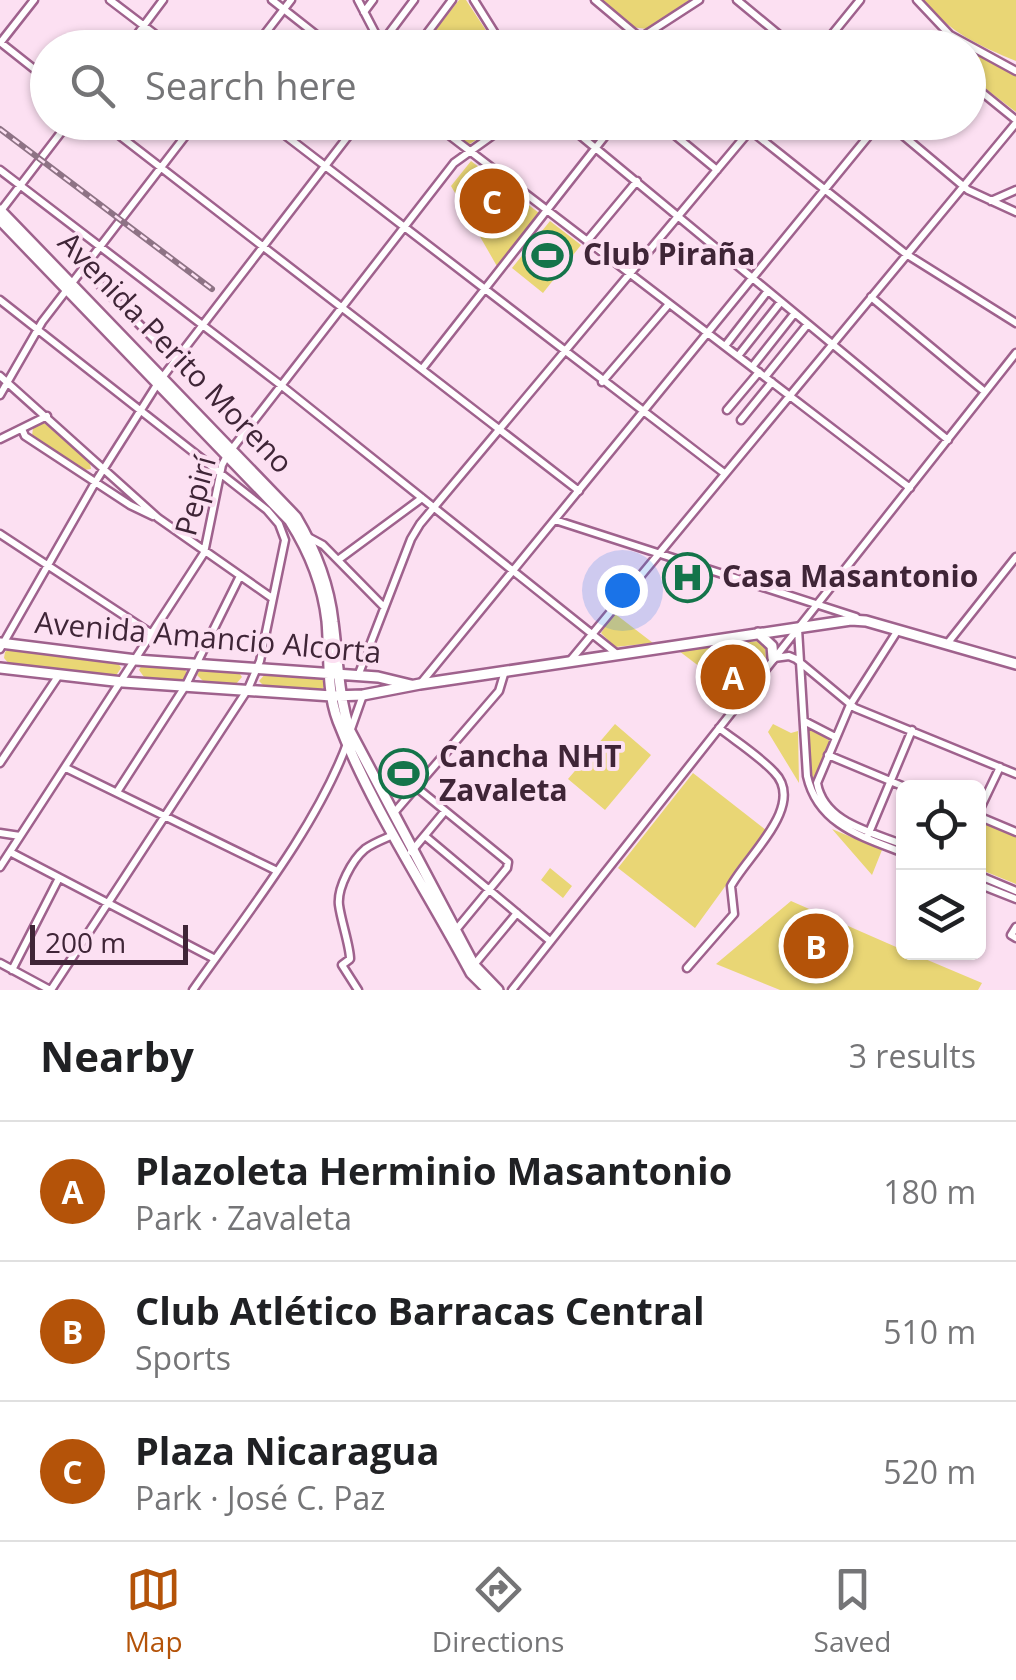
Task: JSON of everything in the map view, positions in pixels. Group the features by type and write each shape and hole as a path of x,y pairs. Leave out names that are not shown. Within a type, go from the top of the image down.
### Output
{"main road":[{"name":"Avenida Perito Moreno","path":"0,211 230,451 304,539 328,594 336,696 349,737 390,817"},
{"name":"Avenida Perito Moreno","path":"0,220 69,285"},
{"name":"Avenida Amancio Alcorta","path":"0,668 122,682 363,695 618,654 866,621 1016,664"},
{"path":"758,634 768,641 773,658"},
{"name":"Avenida Amancio Alcorta","path":"1,646 378,677 415,684"},
{"path":"358,677 363,695"},
{"path":"390,817 394,834 409,854"},
{"path":"390,817 472,968 488,990"},
{"path":"472,968 498,990"}],"street":[{"path":"30,66 0,43 34,0"},
{"path":"110,0 150,30"},
{"path":"140,30 163,0"},
{"path":"272,0 310,30"},
{"path":"268,30 291,0"},
{"path":"358,0 374,30"},
{"path":"364,12 374,0"},
{"path":"393,30 414,0"},
{"path":"430,30 450,4 438,0"},
{"path":"474,0 493,30"},
{"path":"595,0 631,30"},
{"path":"652,30 699,0"},
{"path":"737,0 773,30"},
{"path":"836,30 860,0"},
{"path":"917,0 945,30"},
{"path":"986,54 1014,68"},
{"path":"568,663 1016,122 986,97"},
{"path":"0,211 55,140"},
{"path":"125,140 579,491"},
{"path":"0,395 69,285 182,140"},
{"path":"291,140 724,473"},
{"path":"1,646 160,380 344,140"},
{"path":"455,140 910,488"},
{"name":"Pepirí","path":"0,867 204,553 220,472 230,451 454,163 483,140"},
{"path":"586,140 948,440"},
{"path":"422,368 602,140"},
{"path":"681,140 717,170"},
{"path":"358,677 411,539 742,140"},
{"path":"763,140 906,254 1016,323"},
{"path":"415,684 512,572 867,140"},
{"path":"906,140 963,186 1016,212"},
{"path":"0,170 282,386 618,654"},
{"path":"587,242 636,181"},
{"path":"991,201 1016,190"},
{"path":"84,268 174,360"},
{"path":"725,346 767,292"},
{"path":"870,297 985,392"},
{"path":"0,300 267,510 285,540 257,669 248,689 51,990 0,964"},
{"path":"738,356 780,303"},
{"path":"602,382 669,304"},
{"path":"741,420 794,314"},
{"path":"728,410 807,324"},
{"path":"512,990 1016,353"},
{"path":"0,376 158,518 272,598"},
{"path":"0,439 47,416"},
{"path":"22,429 25,436 130,505 158,518"},
{"path":"338,560 422,498"},
{"path":"555,520 866,621"},
{"path":"0,534 152,634"},
{"path":"304,539 323,545 384,606"},
{"path":"946,644 1016,557"},
{"path":"116,792 186,685 240,576"},
{"path":"798,628 807,776 813,795 837,825 896,843"},
{"path":"896,849 839,818 817,789 850,705 898,630"},
{"path":"773,658 789,656 850,705 1016,774"},
{"path":"390,817 499,691 505,672"},
{"path":"0,763 59,675"},
{"path":"193,990 316,806 349,737 363,695"},
{"path":"804,721 835,737"},
{"path":"687,968 734,914 731,886 778,819 784,803 776,774 718,728"},
{"path":"868,835 912,730"},
{"path":"828,755 896,783"},
{"path":"986,798 1000,767"},
{"path":"66,768 276,870"},
{"path":"416,787 507,860 508,867 453,933"},
{"path":"409,854 446,811"},
{"path":"986,819 1016,832"},
{"path":"0,833 20,836"},
{"path":"358,990 342,965 350,959 350,951 338,899 349,869 365,849 394,834"},
{"path":"425,836 550,941"},
{"path":"10,852 215,959"},
{"path":"12,970 59,878"},
{"path":"986,878 1016,890"},
{"path":"986,887 1016,899"},
{"path":"472,968 517,914"},
{"path":"1014,936 1016,927"}],"shaded area":[{"path":"459,0 466,0 486,30 435,30"},
{"path":"600,0 689,0 647,29 631,27"},
{"path":"924,0 1016,0 1016,61 986,48 986,30 956,30"},
{"path":"986,59 1016,76 1016,112 986,89"},
{"path":"471,161 543,216 498,268 451,186"},
{"name":"Club Piraña","path":"550,221 581,245 543,293 512,268"},
{"path":"43,422 90,463 91,469 84,470 32,436 33,428"},
{"path":"614,613 653,643 615,647 601,633"},
{"path":"759,641 765,647 766,659 737,695 679,651"},
{"path":"10,648 117,661 121,668 115,677 10,665 4,658"},
{"path":"143,663 183,667 188,674 183,680 144,677 139,670"},
{"path":"201,668 237,670 242,677 236,684 203,681 197,675"},
{"path":"266,673 321,678 326,685 320,691 265,687 259,681"},
{"path":"615,724 651,755 605,810 568,779"},
{"path":"773,724 791,733 798,731 799,783 768,732"},
{"path":"808,730 830,741 814,784"},
{"name":"Cancha NHT Zavaleta","path":"400,757 422,775 408,791 387,773"},
{"path":"693,773 766,830 695,928 618,868"},
{"path":"986,824 1016,836 1016,884 986,872"},
{"path":"832,829 882,850 872,875"},
{"path":"550,868 572,886 563,898 541,880"},
{"path":"791,901 896,947 896,960 928,960 982,983 978,990 780,990 716,964"}],"railway":[{"path":"0,129 212,289"}],"place":[{"name":"Plaza Nicaragua","path":"492,201"},
{"name":"Club Piraña","path":"548,255"},
{"name":"Casa Masantonio","path":"687,577"},
{"name":"Plazoleta Herminio Masantonio","path":"733,677"},
{"name":"Cancha NHT Zavaleta","path":"404,774"},
{"name":"Club Atlético Barracas Central","path":"816,946"}]}
